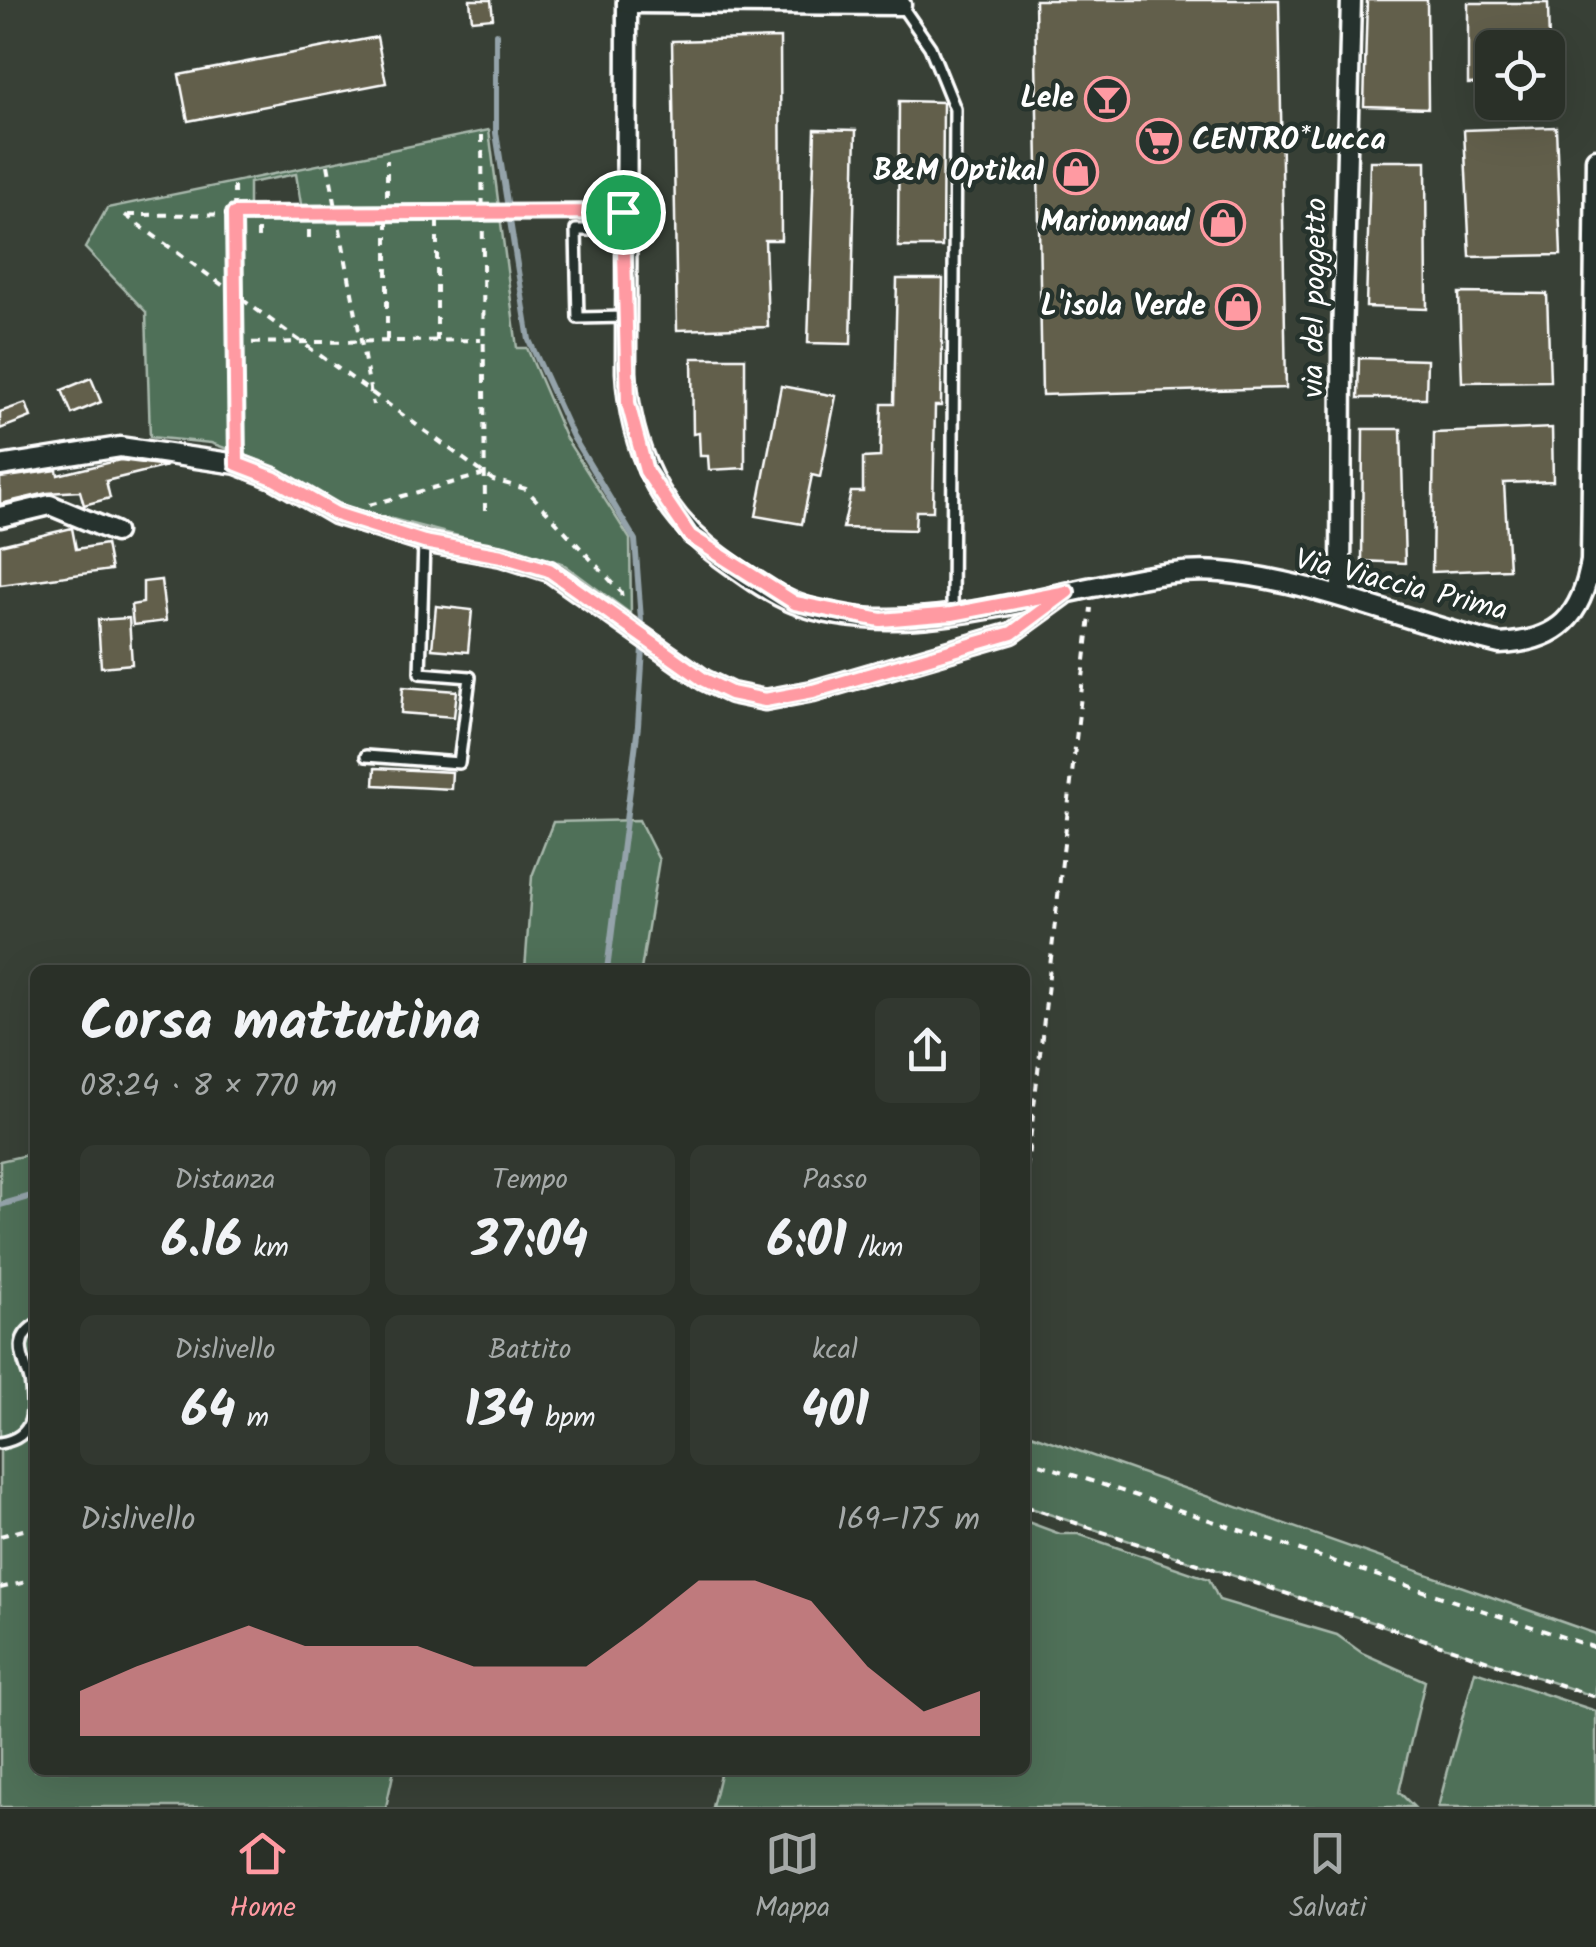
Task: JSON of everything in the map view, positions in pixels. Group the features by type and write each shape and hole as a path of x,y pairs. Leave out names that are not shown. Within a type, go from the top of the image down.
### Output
{"street":[{"name":"via del poggetto","path":"1341,596 1342,323 1351,0"},
{"name":"Via Viaccia Prima","path":"627,2 623,221 628,403 646,471 690,536 795,603 881,620 952,614 1146,576 1220,572 1341,596 1500,644 1540,636 1578,608 1592,561 1596,160"},
{"path":"627,2 901,5"},
{"path":"0,466 120,448 237,464 273,478 336,514 424,542 502,556 549,570 704,680 731,693 765,700 813,691 1012,633 1059,594"},
{"path":"0,516 50,505 115,532"}],"lane":[{"path":"901,5 930,46 955,108 952,614"},
{"path":"623,221 576,230 578,318 626,317"},
{"path":"366,756 459,763 470,677 420,673 424,542"},
{"path":"30,1328 19,1343 30,1370"},
{"path":"0,1443 23,1434 30,1426"}],"path":[{"path":"482,135 485,510"},
{"path":"387,160 387,341"},
{"path":"328,165 374,404"},
{"path":"234,186 237,464"},
{"path":"623,221 501,212 125,215 485,474 526,489 621,592 626,623"},
{"path":"437,213 437,341"},
{"path":"258,214 258,238"},
{"path":"309,214 309,238"},
{"path":"236,343 484,340"},
{"path":"336,514 485,474"},
{"path":"1030,1141 1094,587"},
{"path":"1030,1461 1596,1648"},
{"path":"1030,1508 1596,1698"},
{"path":"0,1536 30,1528"},
{"path":"0,1588 30,1581"}],"green space":[{"path":"489,130 517,348 527,348 565,437 630,539 631,614 562,563 342,506 261,461 211,443 150,437 146,312 85,248 107,208","holes":["296,174 302,210 249,210 249,183"]},
{"path":"639,820 659,860 642,965 525,965 532,876 553,822"},
{"path":"30,1154 30,1775 393,1775 386,1807 0,1807 0,1161"},
{"path":"1030,1434 1596,1634 1596,1697 1030,1508"},
{"path":"1030,1523 1060,1534 1078,1534 1209,1579 1219,1600 1337,1635 1362,1653 1425,1681 1399,1792 1414,1807 712,1807 720,1775 1030,1775"},
{"path":"1475,1671 1596,1711 1596,1807 1438,1807"}],"building":[{"path":"470,0 491,0 493,18 472,20"},
{"name":"CENTRO*Lucca","path":"1035,0 1279,0 1286,388 1042,395"},
{"path":"1367,0 1427,0 1428,108 1364,106"},
{"path":"1468,3 1548,3 1549,30 1475,30 1475,84 1468,84"},
{"path":"377,37 386,83 188,121 179,75"},
{"path":"780,38 781,240 765,240 768,327 677,330 672,41"},
{"path":"899,101 943,102 942,247 898,247"},
{"path":"1556,127 1561,255 1470,257 1464,130"},
{"path":"815,129 856,130 851,344 808,343"},
{"path":"1370,161 1426,161 1427,309 1366,307"},
{"path":"897,279 943,279 941,406 935,406 933,511 916,511 915,530 843,528 851,492 863,492 863,458 880,457 882,404 894,404"},
{"path":"1459,293 1547,294 1550,381 1462,382"},
{"path":"692,358 745,358 745,468 709,470 708,456 700,456 699,433 693,434"},
{"path":"1359,358 1427,360 1426,398 1358,398"},
{"path":"91,378 101,402 72,414 62,390"},
{"path":"781,386 836,396 820,477 812,475 802,524 756,516"},
{"path":"26,403 31,417 0,429 0,412"},
{"path":"1552,428 1553,481 1504,483 1509,569 1432,572 1434,433"},
{"path":"1363,429 1401,429 1405,563 1362,561"},
{"path":"120,460 167,466 106,481 110,498 84,505 80,491 47,493 0,504 0,478 57,470 58,475"},
{"path":"72,528 76,549 106,544 111,570 0,585 0,545"},
{"path":"161,580 166,621 133,625 131,605 143,603 143,582"},
{"path":"436,606 472,610 468,652 432,649"},
{"path":"129,618 132,664 101,667 98,620"},
{"path":"403,687 457,691 454,717 401,713"},
{"path":"375,768 452,772 451,789 374,785"}],"waterway":[{"path":"496,34 496,133 529,340 573,437 635,540 641,620"},
{"path":"608,965 638,726 643,649"},
{"path":"0,1205 30,1196"}],"place":[{"name":"Lele","path":"1107,99"},
{"name":"CENTRO*Lucca","path":"1159,141"},
{"name":"B&M Optikal","path":"1076,172"},
{"name":"Marionnaud","path":"1223,223"},
{"name":"L'isola Verde","path":"1238,307"}],"route":[{"path":"623,212 628,403 646,471 690,536 795,603 881,620 952,614 1067,592 1032,622 1012,633 813,691 765,700 731,693 704,680 549,570 502,556 424,542 336,514 273,478 237,464 234,214 623,212"}]}
